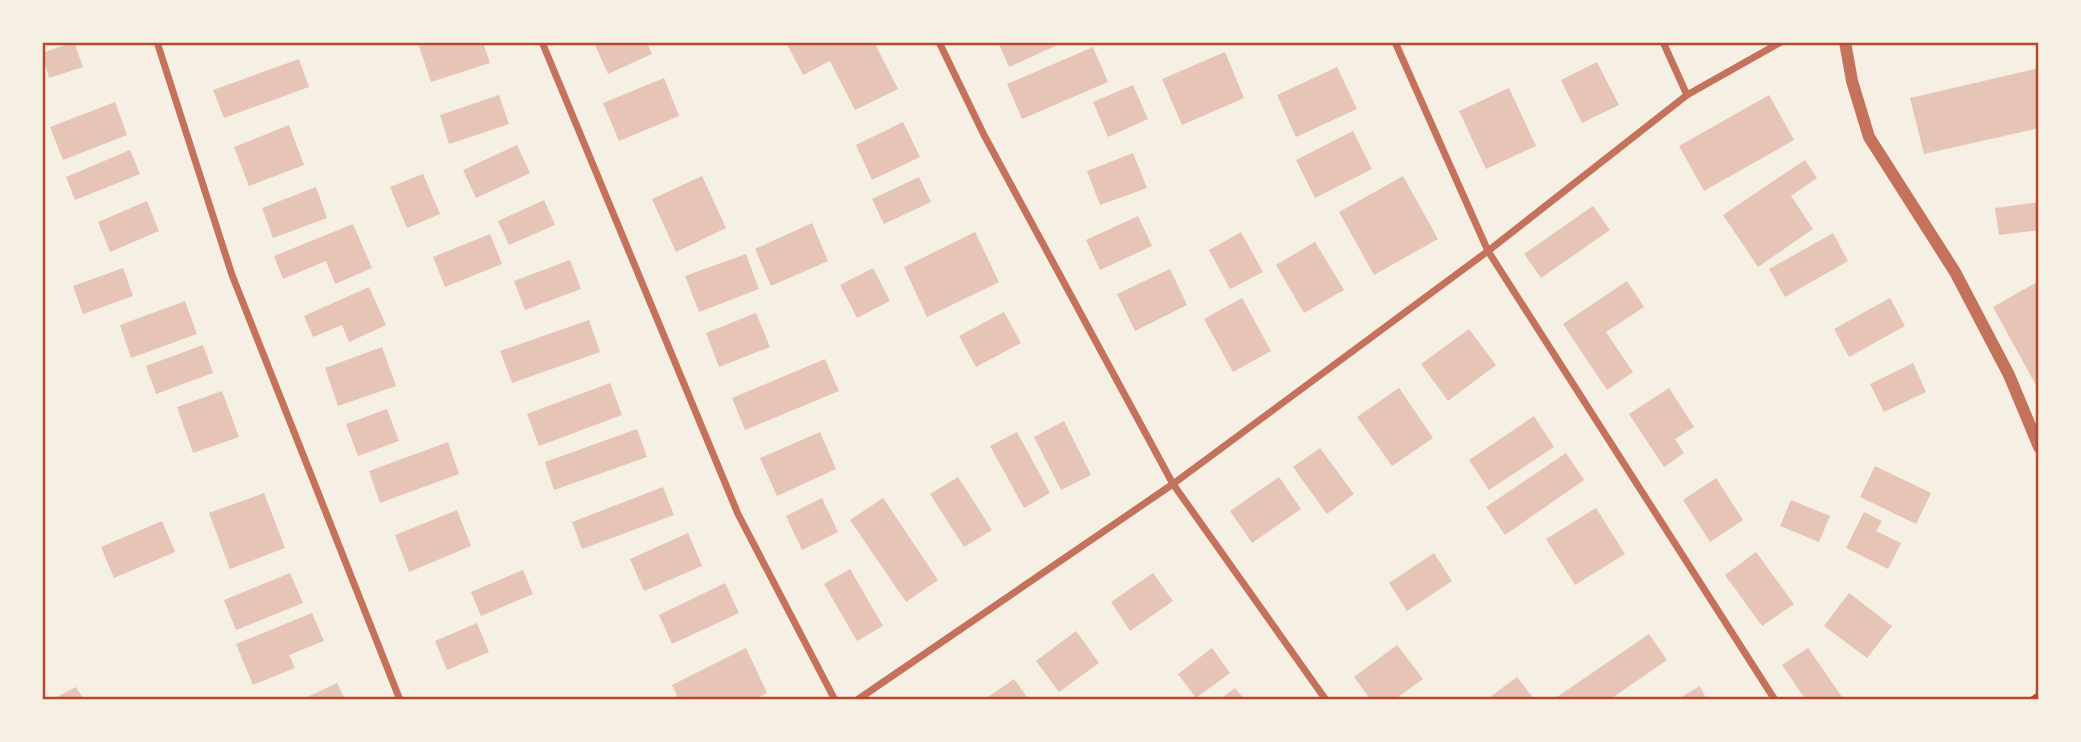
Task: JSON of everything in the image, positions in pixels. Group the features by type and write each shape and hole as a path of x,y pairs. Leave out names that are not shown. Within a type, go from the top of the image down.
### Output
{"street":[{"path":"157,42 232,275 400,700"},
{"path":"542,42 738,514 835,700"},
{"path":"939,42 984,135 1173,484 1326,700"},
{"path":"1395,42 1488,251 1775,700"},
{"path":"1663,42 1687,95"},
{"path":"857,700 1173,484 1488,251 1687,95 1781,42"},
{"path":"1845,42 1852,81 1869,137 1955,272 2009,375 2039,447"}],"path":[{"path":"2030,700 2039,694"}],"building":[{"path":"74,42 83,67 49,78 42,53"},
{"path":"431,42 483,42 490,63 431,82 419,46"},
{"path":"601,42 647,42 652,54 608,74 595,45"},
{"path":"874,42 898,89 855,110 830,61 803,75 787,44"},
{"path":"998,42 1064,42 1009,67"},
{"path":"1093,47 1108,82 1022,119 1007,84"},
{"path":"1225,52 1244,98 1182,125 1162,79"},
{"path":"299,59 309,87 224,118 213,90"},
{"path":"1597,62 1619,105 1582,123 1561,80"},
{"path":"1337,67 1357,109 1296,137 1277,95"},
{"path":"2039,68 2039,128 1924,154 1910,98"},
{"path":"664,78 679,116 619,141 603,103"},
{"path":"1133,85 1148,119 1108,137 1093,102"},
{"path":"1509,88 1536,146 1486,169 1459,111"},
{"path":"499,95 509,124 449,144 440,115"},
{"path":"1769,95 1794,140 1704,191 1679,146"},
{"path":"115,102 127,135 63,160 50,127"},
{"path":"903,122 920,157 872,180 856,145"},
{"path":"289,125 304,165 249,186 234,147"},
{"path":"1353,131 1372,169 1315,198 1296,160"},
{"path":"517,145 530,173 476,198 463,170"},
{"path":"130,150 140,174 75,200 66,177"},
{"path":"1133,153 1147,188 1100,205 1087,171"},
{"path":"1805,160 1817,178 1791,196 1813,229 1758,267 1723,215"},
{"path":"423,174 440,214 407,228 390,187"},
{"path":"702,176 726,228 676,252 652,199"},
{"path":"1403,176 1438,239 1374,275 1339,212"},
{"path":"919,177 931,202 884,224 872,199"},
{"path":"316,187 327,218 273,238 262,208"},
{"path":"544,200 555,225 509,245 498,221"},
{"path":"147,201 159,231 110,252 98,222"},
{"path":"2039,202 2039,230 1999,235 1995,208"},
{"path":"1593,206 1610,230 1541,278 1524,254"},
{"path":"1138,216 1152,246 1100,270 1086,240"},
{"path":"812,223 828,261 771,286 755,249"},
{"path":"353,224 372,268 335,284 326,261 283,279 274,256"},
{"path":"975,232 999,282 927,317 904,267"},
{"path":"1241,232 1263,272 1230,289 1209,250"},
{"path":"1833,233 1848,261 1785,297 1769,269"},
{"path":"490,234 502,264 445,287 433,257"},
{"path":"1315,242 1344,290 1304,313 1276,265"},
{"path":"746,254 759,289 699,312 685,276"},
{"path":"570,260 581,289 525,310 514,281"},
{"path":"123,268 133,296 83,314 73,286"},
{"path":"873,268 890,301 857,318 840,285"},
{"path":"1170,269 1187,305 1135,331 1117,294"},
{"path":"1627,281 1644,307 1606,332 1633,372 1607,390 1563,324"},
{"path":"2039,281 2039,391 1993,307"},
{"path":"369,287 386,325 349,342 342,325 313,337 304,316"},
{"path":"1242,298 1271,351 1233,372 1204,319"},
{"path":"1890,298 1905,326 1849,357 1834,329"},
{"path":"185,301 197,334 131,358 120,325"},
{"path":"1004,312 1021,343 976,367 959,336"},
{"path":"756,313 770,347 719,367 706,333"},
{"path":"589,320 600,352 512,383 500,351"},
{"path":"1469,329 1496,365 1448,401 1421,364"},
{"path":"203,345 213,373 156,394 146,366"},
{"path":"382,347 396,386 338,406 325,368"},
{"path":"825,359 839,391 745,430 732,398"},
{"path":"1913,363 1926,392 1884,412 1870,384"},
{"path":"610,383 622,415 539,446 527,414"},
{"path":"1399,388 1433,438 1392,466 1357,417"},
{"path":"1669,388 1694,427 1675,439 1684,453 1664,467 1629,414"},
{"path":"222,391 239,437 193,453 177,407"},
{"path":"387,409 399,441 358,456 346,424"},
{"path":"1534,416 1554,447 1489,490 1469,460"},
{"path":"1064,421 1091,475 1061,490 1034,437"},
{"path":"637,429 647,457 554,490 545,462"},
{"path":"820,432 836,469 777,496 760,458"},
{"path":"1017,432 1050,493 1024,508 990,446"},
{"path":"448,442 459,474 380,503 369,471"},
{"path":"1320,448 1354,494 1327,514 1293,467"},
{"path":"1566,453 1584,480 1505,535 1486,507"},
{"path":"1875,466 1931,493 1916,524 1860,497"},
{"path":"958,477 992,530 964,547 930,494"},
{"path":"1279,477 1301,509 1252,543 1230,511"},
{"path":"1716,478 1743,520 1710,542 1683,500"},
{"path":"663,487 674,515 582,549 572,522"},
{"path":"264,493 285,548 230,569 209,513"},
{"path":"822,498 838,532 802,550 786,516"},
{"path":"883,498 938,580 906,602 850,520"},
{"path":"1791,500 1830,516 1819,542 1780,526"},
{"path":"1596,508 1625,554 1575,585 1546,539"},
{"path":"457,510 471,546 409,572 395,535"},
{"path":"1864,512 1882,521 1876,531 1901,543 1888,569 1846,548"},
{"path":"162,521 175,552 114,578 101,547"},
{"path":"688,533 702,566 644,591 630,559"},
{"path":"1756,552 1794,604 1762,626 1725,575"},
{"path":"1434,553 1452,581 1407,611 1389,583"},
{"path":"850,569 883,626 857,641 824,584"},
{"path":"523,570 533,594 481,616 471,592"},
{"path":"290,573 303,603 236,630 224,600"},
{"path":"1153,573 1173,601 1130,631 1111,602"},
{"path":"725,583 739,613 672,644 659,615"},
{"path":"1849,593 1892,626 1867,658 1824,626"},
{"path":"312,613 324,641 289,655 295,668 253,685 236,644"},
{"path":"477,623 489,652 447,670 435,641"},
{"path":"1076,631 1099,663 1059,692 1036,661"},
{"path":"1649,634 1667,660 1609,700 1560,700 1557,697"},
{"path":"1397,645 1423,679 1394,700 1371,700 1354,677"},
{"path":"746,648 767,693 754,700 679,700 672,685"},
{"path":"1212,648 1230,673 1196,698 1178,674"},
{"path":"1808,648 1842,697 1838,700 1806,700 1782,665"},
{"path":"1517,677 1535,700 1486,700"},
{"path":"1014,679 1029,700 984,700"},
{"path":"337,683 345,700 301,700"},
{"path":"1700,686 1707,700 1676,700"},
{"path":"76,687 84,700 51,700"},
{"path":"1235,688 1245,700 1219,700"}]}
